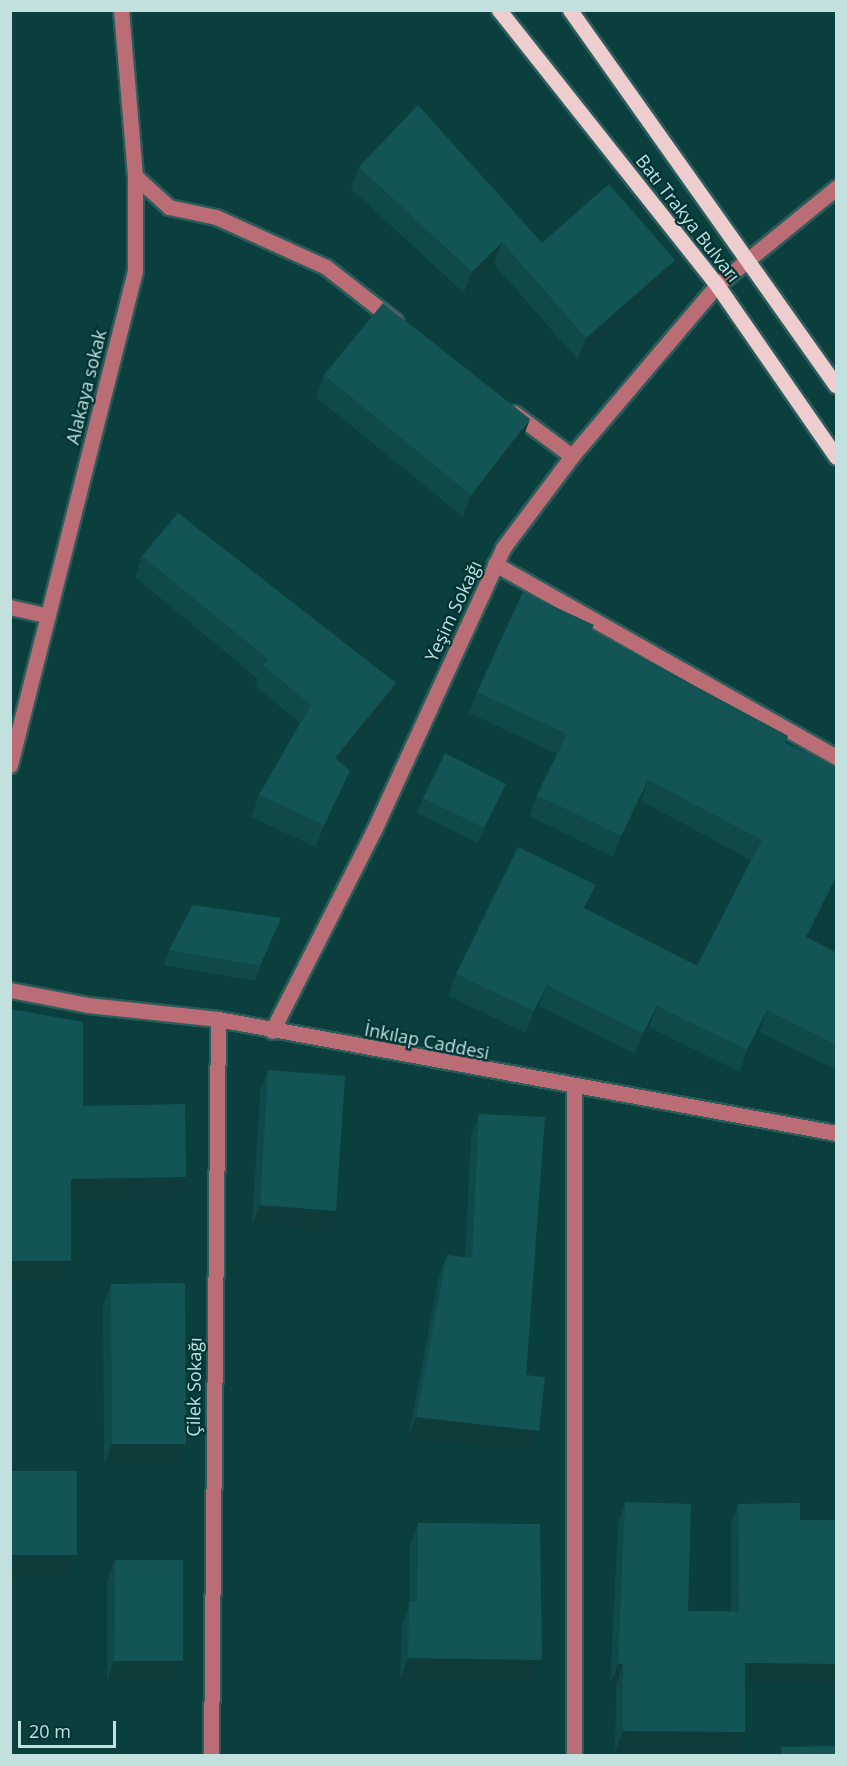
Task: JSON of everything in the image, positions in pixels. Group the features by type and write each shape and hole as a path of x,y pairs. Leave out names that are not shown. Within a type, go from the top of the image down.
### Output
{"main road":[{"name":"Batı Trakya Bulvarı","path":"499,10 717,285 837,457"},
{"name":"Batı Trakya Bulvarı","path":"570,10 837,385"}],"street":[{"name":"Alakaya sokak","path":"10,765 135,271 135,176 121,10"},
{"path":"135,176 169,207 216,217 326,267 410,334"},
{"name":"Yeşim Sokağı","path":"272,1031 374,830 495,564 572,456 717,285 746,258 837,188"},
{"path":"495,399 572,456"},
{"path":"495,564 837,757"},
{"path":"10,607 48,616"},
{"name":"İnkılap Caddesi","path":"10,990 88,1005 218,1019 574,1089 837,1133"},
{"name":"Çilek Sokağı","path":"211,1755 218,1019"},
{"path":"574,1089 574,1755"}],"building":[{"path":"418,105 542,243 609,184 675,260 586,338 502,242 472,272 359,167"},
{"path":"383,303 530,419 471,495 324,375"},
{"path":"178,513 396,683 335,758 350,771 324,825 259,795 311,705 263,665 268,659 142,556"},
{"path":"523,592 594,625 591,631 788,736 784,742 837,768 837,875 806,937 837,953 837,1045 767,1010 747,1050 657,1006 643,1033 547,985 534,1011 456,974 518,847 596,885 584,908 697,966 762,840 648,780 621,836 537,795 567,734 477,692"},
{"path":"445,753 506,784 484,828 423,798"},
{"path":"193,905 281,918 260,966 169,950"},
{"path":"10,1009 83,1022 83,1106 185,1104 186,1177 71,1179 71,1261 10,1261"},
{"path":"268,1070 345,1076 336,1211 260,1205"},
{"path":"479,1114 545,1117 526,1375 545,1377 539,1431 416,1417 447,1255 472,1258"},
{"path":"185,1283 186,1444 112,1444 111,1284"},
{"path":"10,1471 77,1471 77,1555 10,1555"},
{"path":"625,1502 691,1504 688,1611 739,1612 738,1504 800,1503 800,1520 837,1520 837,1664 745,1663 745,1732 623,1731 623,1664 618,1664"},
{"path":"418,1523 540,1524 542,1660 408,1658 409,1602 417,1602"},
{"path":"115,1560 183,1560 183,1661 114,1661"},
{"path":"837,1746 837,1755 781,1755 781,1747"}]}
